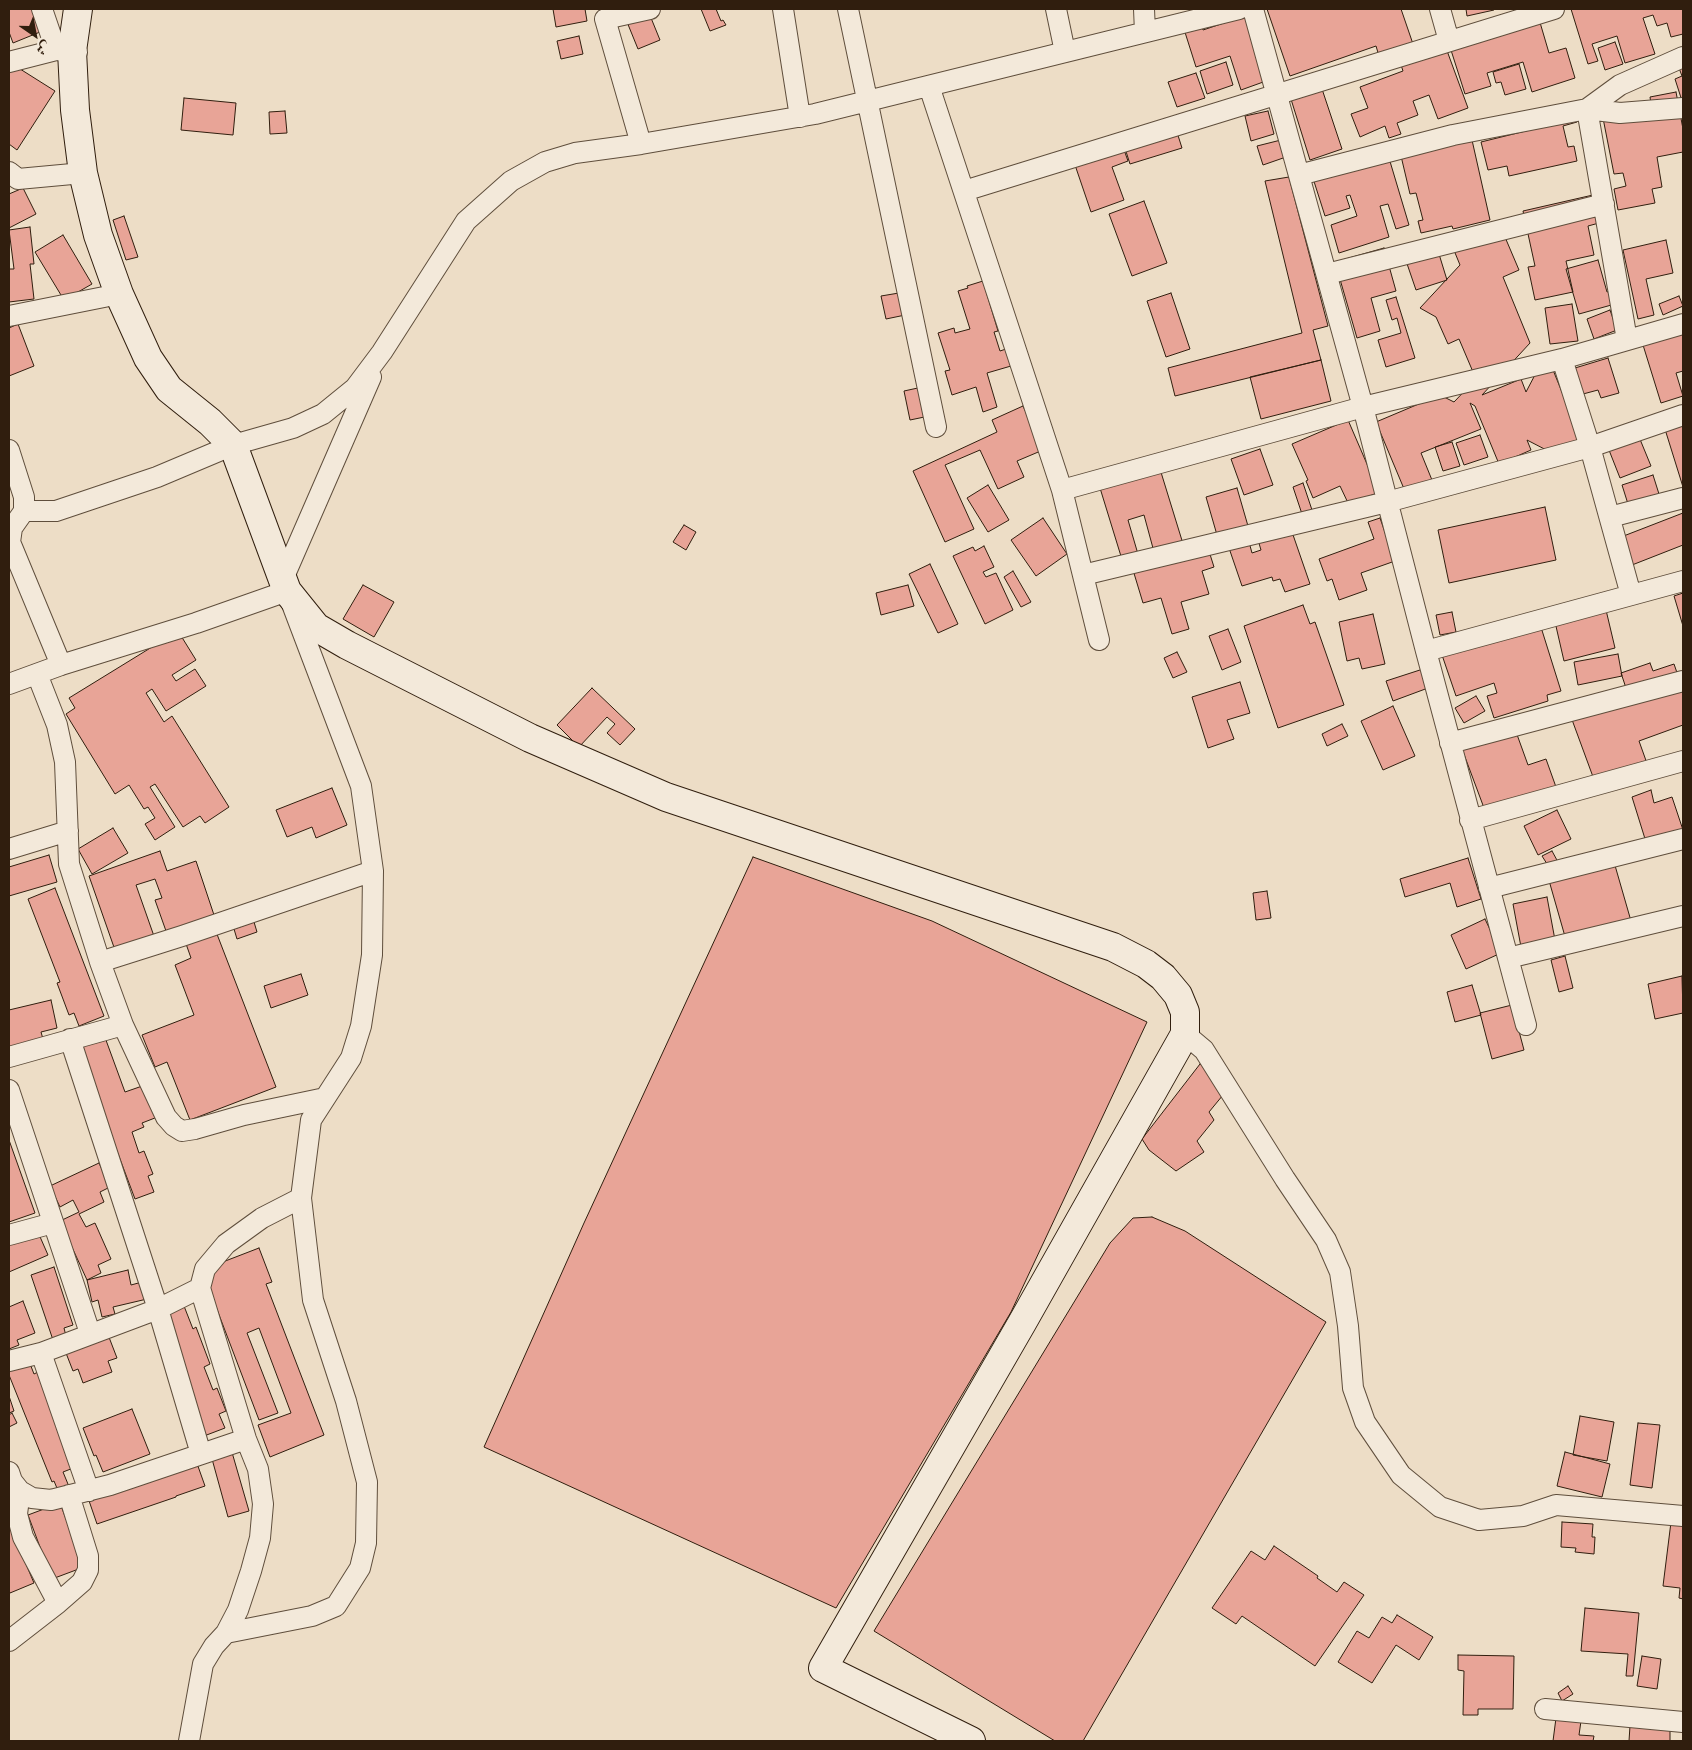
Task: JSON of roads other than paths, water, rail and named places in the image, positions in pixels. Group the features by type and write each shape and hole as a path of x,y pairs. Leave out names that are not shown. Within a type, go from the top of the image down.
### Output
{"street":[{"path":"42,9 69,51"},
{"path":"78,9 69,51 83,173 98,235 118,294 148,358 169,389 210,422 232,445 361,786 373,871 372,955 361,1026 351,1058 311,1120 301,1198 313,1300 346,1401 367,1482 366,1543 360,1568 336,1606 312,1616 226,1633"},
{"path":"641,144 605,19 650,9"},
{"path":"782,9 800,117"},
{"path":"848,9 936,428"},
{"path":"1056,9 1065,52"},
{"path":"1144,9 1145,32"},
{"path":"24,510 56,511 156,477 232,445 293,428 324,414 355,388 382,352 466,220 511,182 545,162 575,153 641,144 800,117 1240,9"},
{"path":"1253,9 1363,407 1386,502 1526,1025"},
{"path":"1440,9 1449,41"},
{"path":"964,191 1554,9"},
{"path":"9,62 69,51"},
{"path":"1588,108 1620,85 1683,57"},
{"path":"929,86 1062,490 1098,640"},
{"path":"1299,175 1453,135 1588,108 1620,113 1683,108"},
{"path":"1588,108 1627,340"},
{"path":"9,172 18,179 83,173"},
{"path":"1326,274 1604,204"},
{"path":"9,316 118,294"},
{"path":"1062,490 1363,407 1562,359 1683,324"},
{"path":"9,684 60,665 196,623 285,585 382,352"},
{"path":"1562,359 1590,447 1631,595"},
{"path":"1083,575 1386,502 1590,447 1683,415"},
{"path":"9,450 24,497 24,510 12,528 10,542 60,665"},
{"path":"1610,517 1683,498"},
{"path":"1426,651 1683,581"},
{"path":"285,585 316,627 347,645 530,738 666,796 1112,947 1146,964 1163,977 1178,995 1185,1012 1185,1034 1022,1324 823,1668 971,1741"},
{"path":"37,674 57,725 65,762 69,864 100,962 123,1025 166,1117 174,1126 182,1131 195,1130 244,1116 325,1098"},
{"path":"1450,743 1683,681"},
{"path":"1470,820 1683,761"},
{"path":"9,849 68,831"},
{"path":"1489,888 1683,840"},
{"path":"100,962 373,871"},
{"path":"1508,958 1683,916"},
{"path":"9,1057 123,1025"},
{"path":"1185,1034 1204,1050 1285,1179 1326,1240 1340,1272 1354,1388 1365,1422 1401,1475 1440,1507 1479,1520 1523,1516 1556,1505 1683,1516"},
{"path":"70,1039 158,1308 201,1454"},
{"path":"11,1103 90,1333"},
{"path":"189,1741 203,1664 214,1646 226,1633 238,1610 260,1538 264,1504 258,1469 246,1439 200,1288 205,1269 226,1244 262,1218 301,1198"},
{"path":"9,1235 53,1223"},
{"path":"9,1361 41,1353 158,1308 200,1288"},
{"path":"41,1353 89,1491"},
{"path":"9,1472 12,1481 20,1491 32,1498 51,1500 89,1491 246,1439"},
{"path":"20,1491 17,1514 23,1537 58,1603"},
{"path":"9,1640 58,1603 82,1582 88,1570 88,1556 69,1495"},
{"path":"1545,1709 1683,1722"}]}
